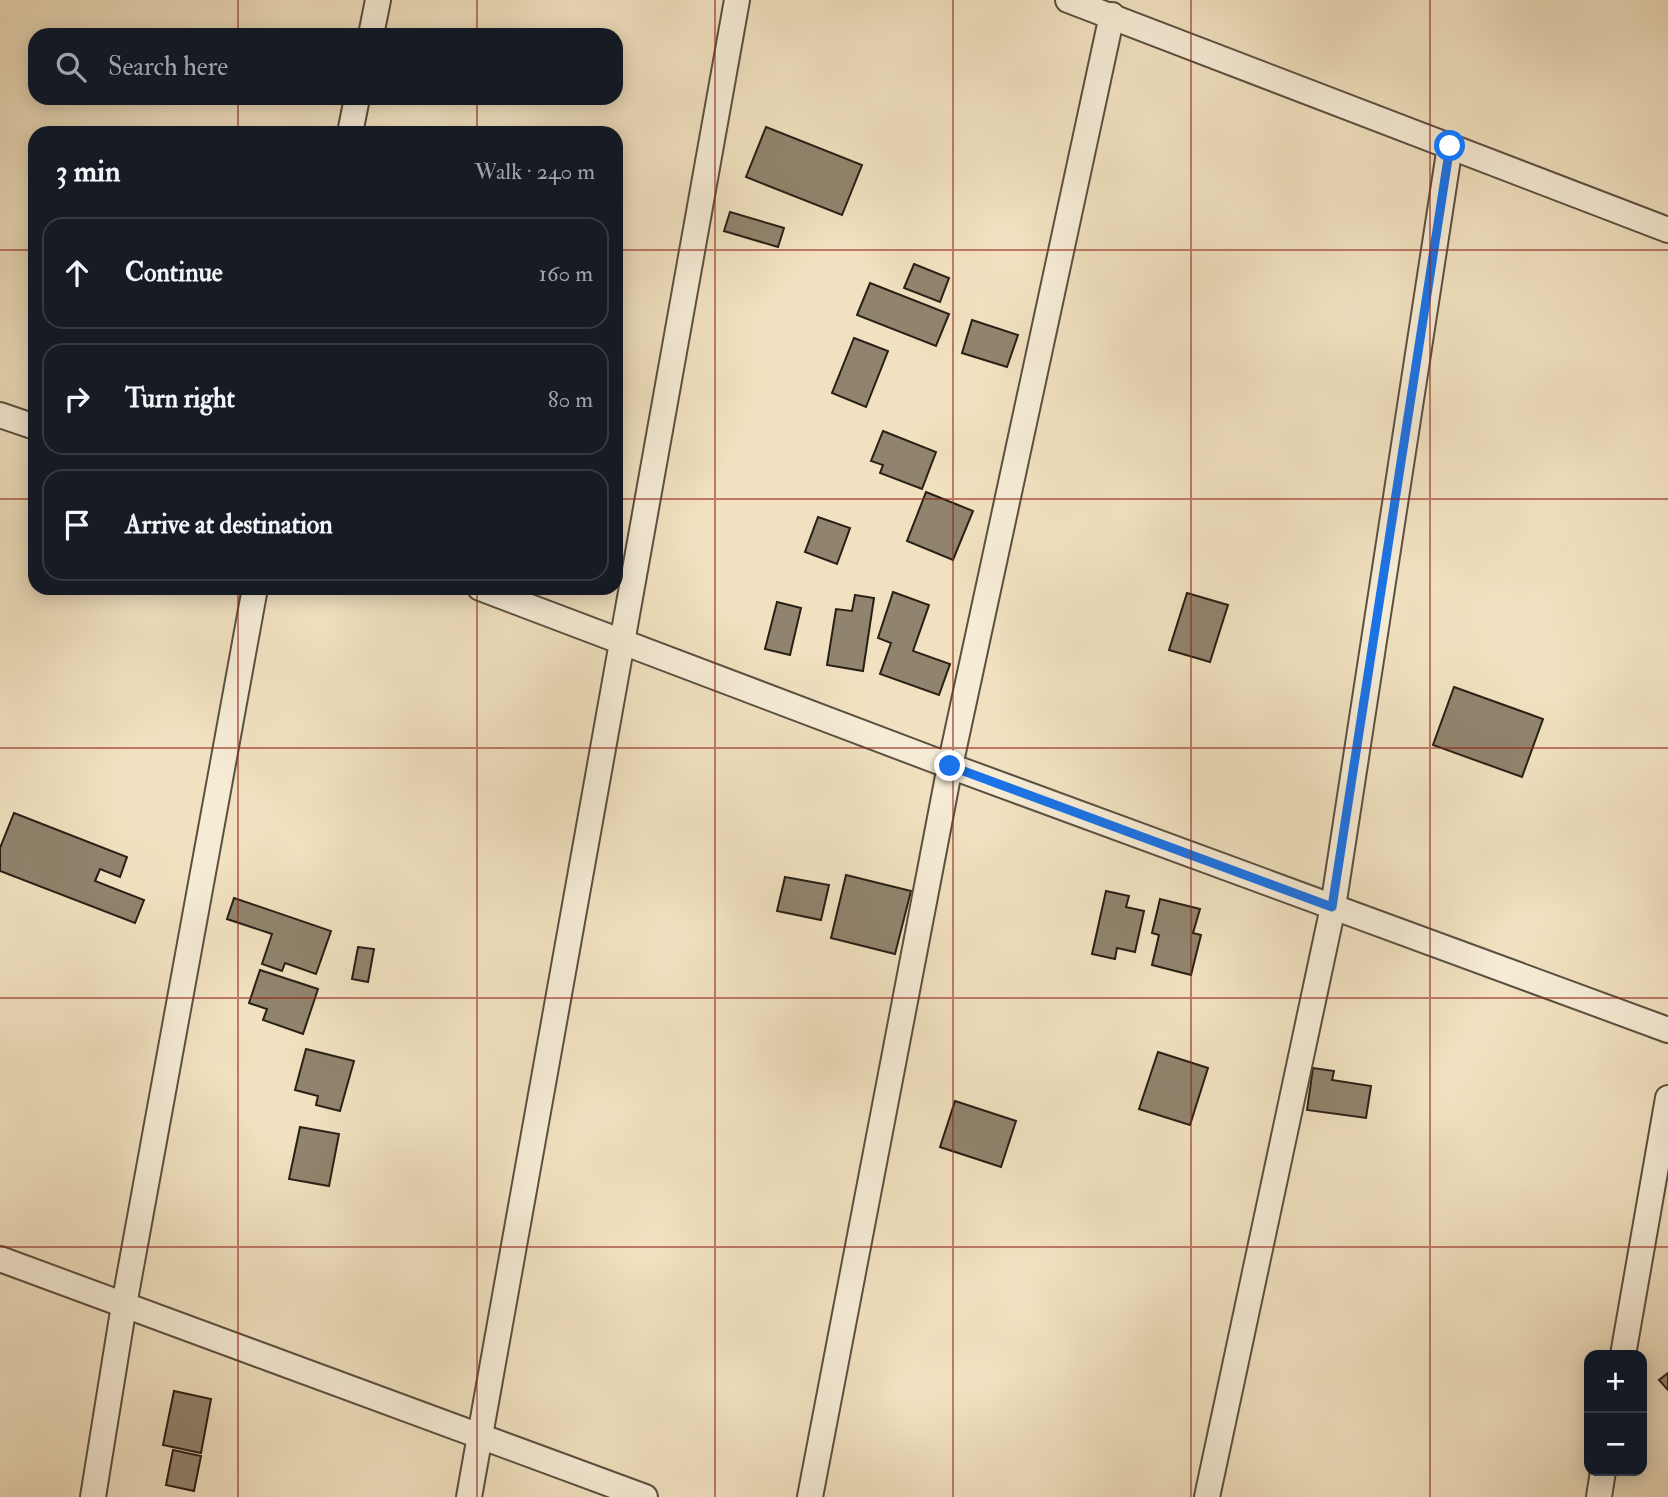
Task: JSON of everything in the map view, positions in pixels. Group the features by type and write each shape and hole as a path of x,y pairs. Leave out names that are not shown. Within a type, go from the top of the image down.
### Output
{"street":[{"path":"372,28 378,0"},
{"path":"469,1497 737,0"},
{"path":"1068,0 1668,230"},
{"path":"810,1497 950,766 1111,15"},
{"path":"351,126 356,105"},
{"path":"1207,1497 1332,907 1450,146"},
{"path":"0,415 28,425"},
{"path":"93,1497 124,1305 254,595"},
{"path":"498,595 950,766 1668,1030"},
{"path":"1624,1350 1668,1098"},
{"path":"0,1259 645,1497"},
{"path":"1599,1497 1602,1476"}],"building":[{"path":"766,127 862,165 842,215 746,177"},
{"path":"730,212 784,228 778,247 724,231"},
{"path":"914,264 949,278 940,302 904,288"},
{"path":"870,283 949,314 936,346 857,315"},
{"path":"972,320 1018,335 1007,367 962,353"},
{"path":"854,338 888,351 866,407 832,393"},
{"path":"883,431 936,452 922,489 880,473 883,465 871,461"},
{"path":"926,492 973,511 953,560 907,541"},
{"path":"818,517 850,528 837,564 805,552"},
{"path":"893,592 929,605 913,651 950,664 939,695 880,674 891,643 878,638"},
{"path":"1187,593 1228,605 1210,662 1169,650"},
{"path":"855,595 874,598 863,671 827,665 836,609 852,611"},
{"path":"777,602 801,608 790,655 765,649"},
{"path":"1454,687 1543,719 1522,777 1433,745"},
{"path":"14,813 127,857 120,877 100,869 95,881 144,900 135,923 0,871 0,848"},
{"path":"846,875 911,891 895,954 831,938"},
{"path":"785,877 829,885 821,920 777,911"},
{"path":"1106,891 1129,896 1126,907 1144,911 1135,952 1117,948 1115,959 1092,954"},
{"path":"234,898 331,931 316,974 285,963 282,971 262,964 272,934 227,919"},
{"path":"1160,899 1200,909 1193,933 1201,935 1191,975 1152,965 1159,935 1152,933"},
{"path":"358,947 374,949 368,982 352,979"},
{"path":"260,970 318,989 303,1034 263,1020 267,1009 249,1003"},
{"path":"306,1049 354,1061 340,1111 316,1105 318,1096 295,1090"},
{"path":"1158,1052 1208,1068 1190,1125 1139,1109"},
{"path":"1313,1068 1334,1071 1332,1080 1371,1086 1366,1118 1307,1110"},
{"path":"955,1101 1016,1121 1001,1167 940,1147"},
{"path":"300,1127 339,1134 329,1186 289,1179"},
{"path":"1668,1373 1668,1390 1659,1380"},
{"path":"174,1391 211,1399 201,1453 163,1445"},
{"path":"173,1450 201,1456 194,1491 166,1485"}],"route":[{"path":"950,766 1332,907 1450,146"}]}
